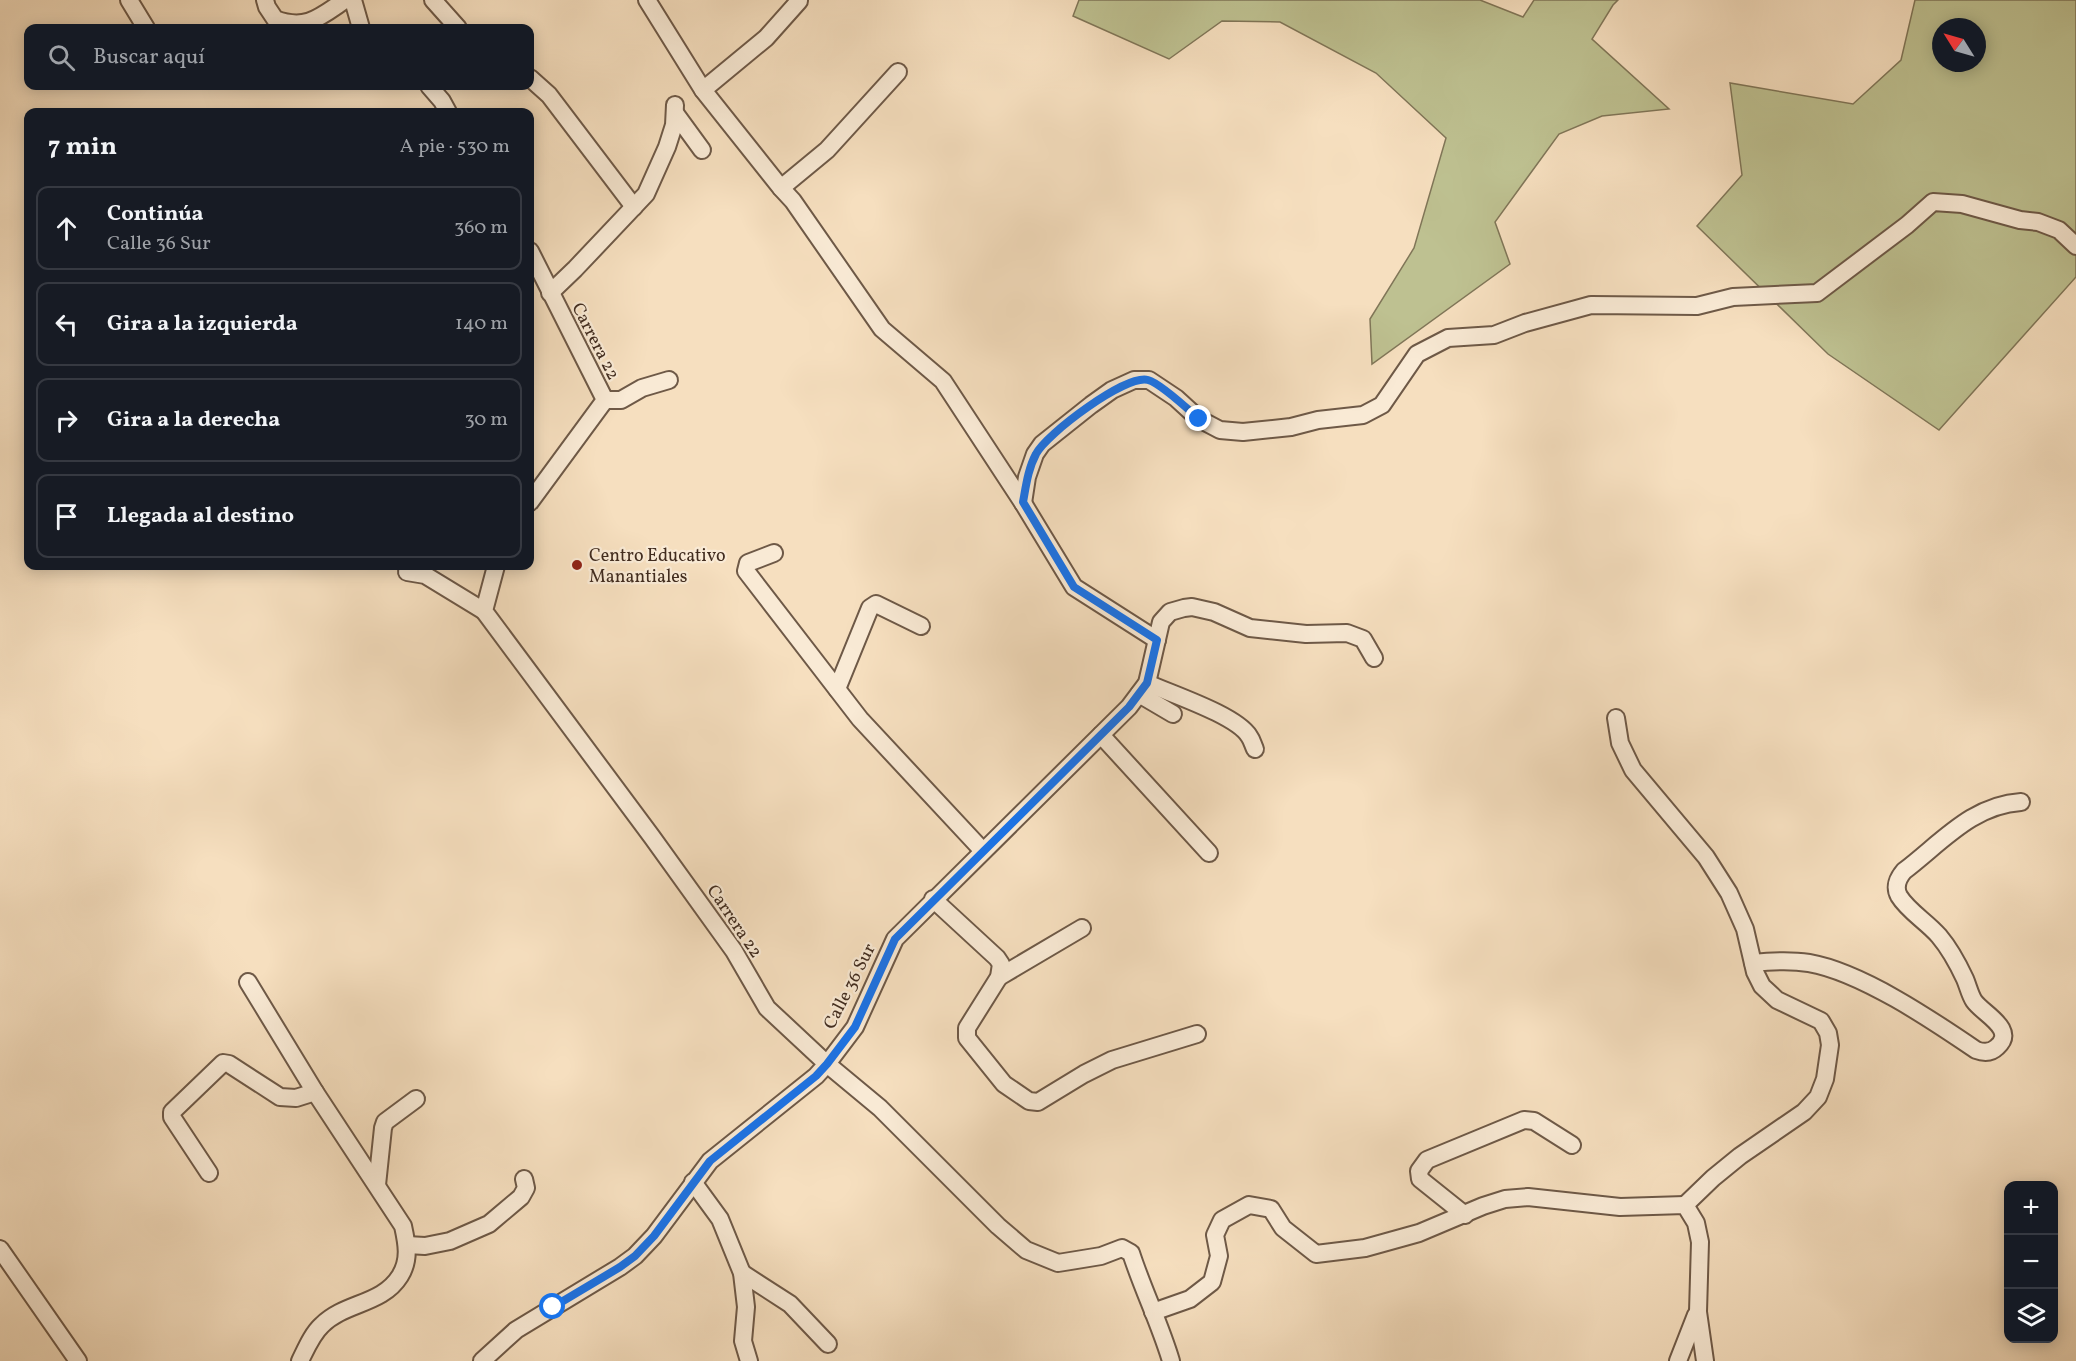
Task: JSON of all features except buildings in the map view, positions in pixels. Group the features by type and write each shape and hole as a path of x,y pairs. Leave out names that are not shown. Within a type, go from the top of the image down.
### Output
{"street":[{"path":"265,0 275,19 297,24 309,23 345,0"},
{"path":"353,0 360,24"},
{"path":"646,0 703,90 793,201 882,329 943,381 1023,502 1074,587 1157,640"},
{"path":"130,1 144,24"},
{"path":"703,90 766,38 799,1"},
{"path":"442,4 455,24"},
{"path":"781,188 827,150 898,72"},
{"path":"534,82 549,95 634,207"},
{"path":"432,90 445,108"},
{"path":"550,293 646,194 674,125 675,109 702,150"},
{"path":"1023,502 1027,477 1035,454 1042,444 1112,390 1134,380 1149,380 1176,398 1199,419 1220,430 1243,432 1291,427 1318,420 1363,415 1382,405 1418,354 1448,338 1494,335 1525,323 1591,305 1697,306 1733,297 1817,293 1907,225 1933,202 1962,204 2020,220 2038,222 2059,230 2076,246"},
{"name":"Carrera 22","path":"534,259 605,400 534,497"},
{"path":"605,400 621,400 642,388 669,380"},
{"path":"774,553 748,563 746,571 860,718 983,851"},
{"path":"407,572 425,574 484,611 495,570"},
{"path":"837,689 870,608 876,604 921,626"},
{"name":"Calle 36 Sur","path":"482,1361 516,1330 635,1256 654,1236 693,1182 719,1153 816,1076 855,1027 895,939 1129,707 1143,688 1161,622 1170,612 1192,607 1214,612 1250,628 1306,634 1347,633 1363,639 1374,658"},
{"name":"Carrera 22","path":"484,611 720,932 767,1008 827,1064 880,1108 998,1226 1026,1250 1058,1263 1101,1256 1122,1248 1131,1253 1171,1361"},
{"path":"1143,688 1173,714"},
{"path":"1143,688 1223,716 1250,736 1255,749"},
{"path":"1153,1312 1190,1299 1212,1282 1219,1256 1215,1235 1222,1220 1249,1205 1271,1209 1283,1228 1316,1254 1365,1248 1419,1233 1505,1199 1528,1197 1620,1207 1685,1205 1703,1185 1740,1156 1812,1106 1822,1088 1830,1045 1825,1027 1815,1017 1777,1000 1769,994 1758,979 1745,929 1729,893 1706,857 1633,770 1620,743 1616,718"},
{"path":"1101,735 1209,854"},
{"path":"1753,963 1793,961 1840,971 1906,1006 1976,1050 1982,1052 1994,1050 2002,1043 2003,1029 1974,1000 1957,963 1937,934 1900,897 1897,881 1904,871 1971,817 2000,804 2021,802"},
{"path":"933,899 1001,964 999,977 967,1028 967,1038 1004,1084 1029,1101 1038,1102 1112,1060 1197,1034"},
{"path":"999,977 1083,928"},
{"path":"248,982 315,1092 403,1226 407,1245 405,1266 394,1285 379,1297 341,1312 322,1325 300,1361"},
{"path":"209,1173 172,1117 172,1112 223,1063 229,1064 280,1097 296,1098 315,1092"},
{"path":"377,1185 385,1122 416,1100"},
{"path":"1465,1215 1420,1179 1419,1172 1427,1160 1524,1120 1534,1121 1572,1145"},
{"path":"407,1245 425,1246 450,1241 489,1224 521,1197 526,1188 524,1179"},
{"path":"693,1182 720,1219 742,1274 746,1306 743,1341 749,1361"},
{"path":"1685,1205 1696,1223 1700,1242 1698,1312 1705,1361"},
{"path":"0,1249 78,1361"},
{"path":"742,1274 790,1304 828,1344"},
{"path":"1678,1361 1698,1312"}],"green space":[{"path":"1079,0 1480,0 1523,17 1534,0 1618,0 1592,39 1669,109 1602,116 1559,134 1495,222 1510,264 1372,364 1370,319 1414,248 1446,138 1376,73 1280,22 1222,21 1169,59 1073,16"},
{"path":"1915,0 2076,0 2076,277 1939,430 1828,354 1697,226 1742,175 1730,83 1853,104 1901,60"}],"place":[{"name":"Centro Educativo Manantiales","path":"577,565"}],"route":[{"path":"553,1307 635,1256 654,1236 710,1161 816,1076 855,1027 895,939 1129,707 1147,683 1157,640 1074,587 1023,502 1027,477 1035,454 1042,444 1112,390 1134,380 1149,380 1176,398 1199,419"}]}
